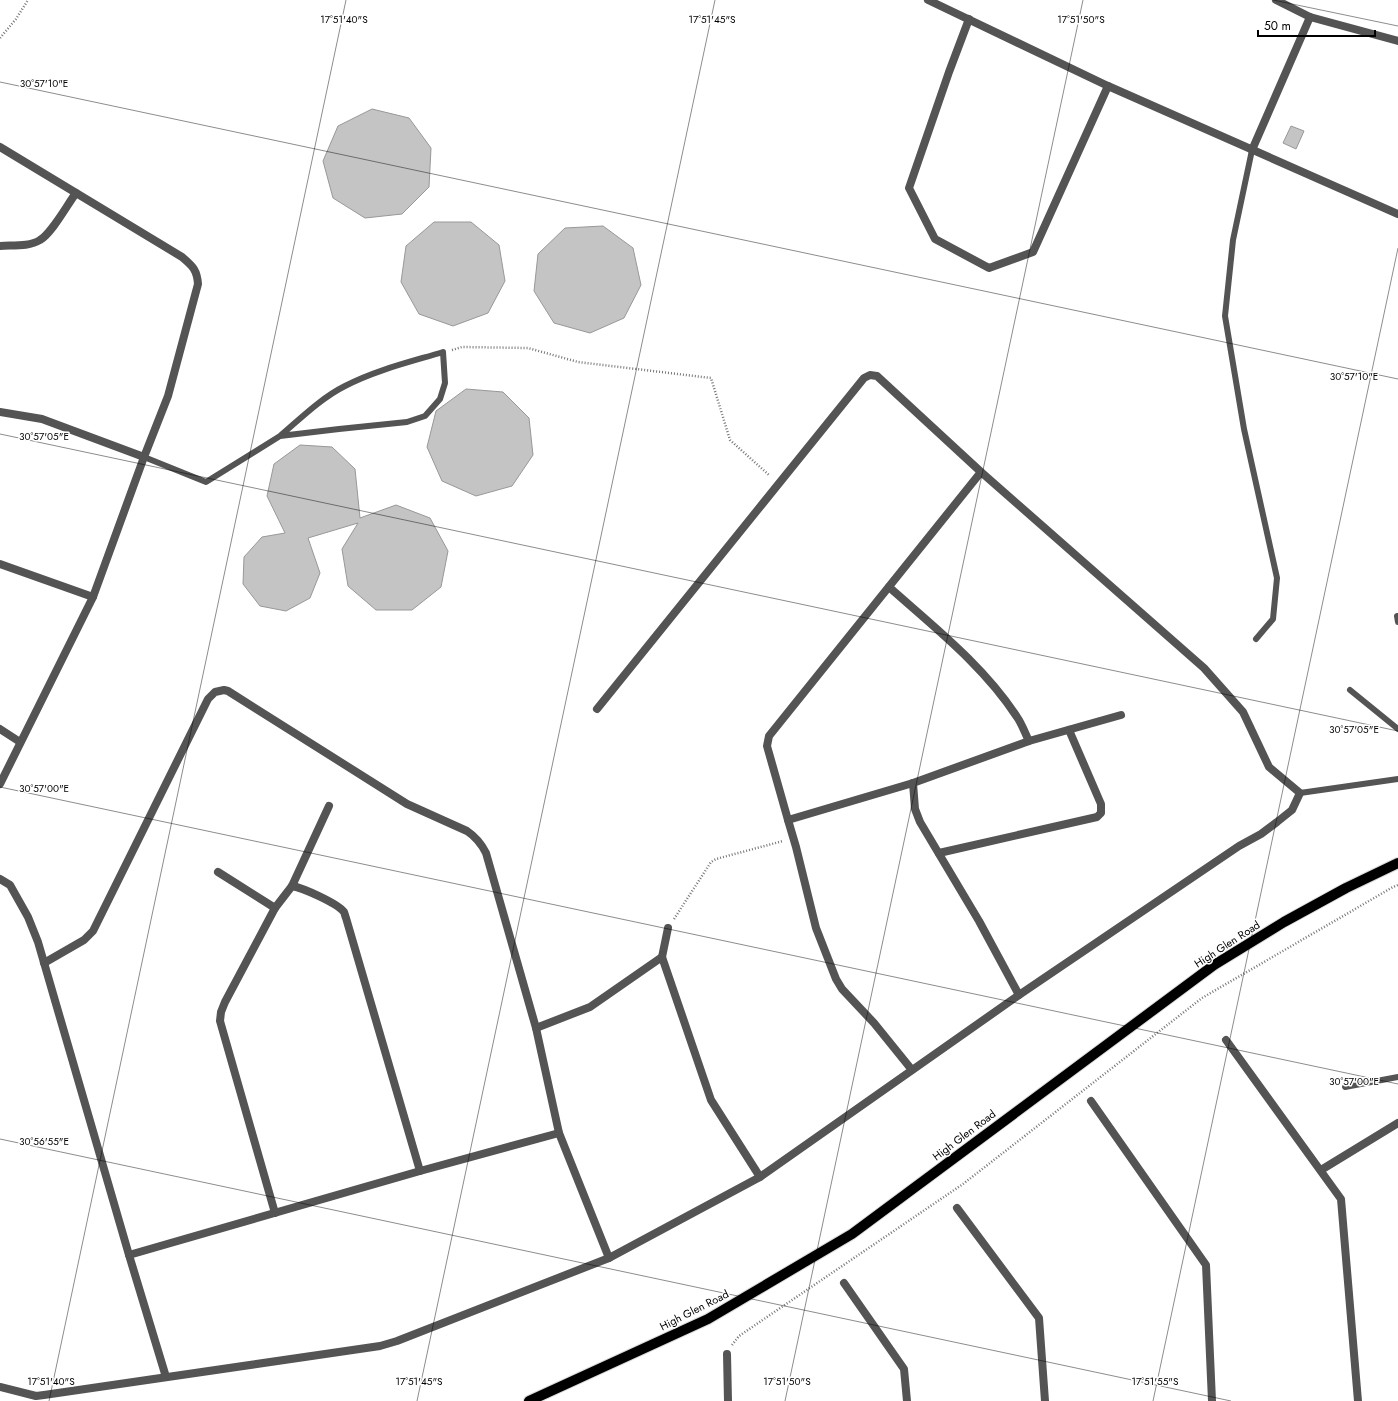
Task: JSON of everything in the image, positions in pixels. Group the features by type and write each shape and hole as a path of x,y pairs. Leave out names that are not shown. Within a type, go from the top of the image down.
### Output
{"main road":[{"name":"High Glen Road","path":"529,1401 708,1319 852,1234 1214,965 1284,922 1346,888 1398,863"}],"street":[{"path":"928,0 1108,86 1398,214"},
{"path":"1276,0 1310,18 1398,41"},
{"path":"1252,150 1310,18"},
{"path":"969,19 909,188 935,239 989,268 1033,252 1108,86"},
{"path":"0,147 182,257 192,266 197,274 196,293 168,396 93,598 0,784"},
{"path":"0,246 28,244 40,241 47,235 76,193"},
{"path":"0,1387 36,1396 380,1346 397,1341 609,1258 760,1177 1019,995 1239,846 1261,834 1292,810 1300,793 1268,767 1243,712 1204,668 981,472 876,376 870,375 864,378 597,709"},
{"path":"0,412 42,419 144,458"},
{"path":"912,1070 874,1023 842,989 836,980 816,928 767,746 769,736 981,472"},
{"path":"0,564 93,598"},
{"path":"889,587 982,672 1001,694 1018,718 1029,741"},
{"path":"44,963 84,940 93,931 208,699 215,692 224,690 228,691 407,804 426,814 448,822 476,837 482,843 536,1028 559,1133 609,1258"},
{"path":"788,820 913,784 1029,741 1120,715"},
{"path":"0,729 20,742"},
{"path":"938,853 1097,817 1101,813 1102,804 1069,730"},
{"path":"913,784 915,809 920,822 979,921 1019,995"},
{"path":"275,1213 220,1021 221,1012 275,908 292,886 329,806"},
{"path":"218,872 275,908"},
{"path":"0,879 10,885 28,917 44,963 166,1377"},
{"path":"292,886 301,888 336,906 343,912 346,918 420,1171"},
{"path":"668,928 662,957 711,1100 760,1177"},
{"path":"536,1028 590,1007 662,957"},
{"path":"1226,1040 1341,1199 1358,1401"},
{"path":"1091,1101 1206,1265 1212,1401"},
{"path":"1320,1170 1398,1123"},
{"path":"129,1255 420,1171 559,1133"},
{"path":"957,1208 1039,1318 1046,1401"},
{"path":"844,1283 904,1369 907,1401"},
{"path":"727,1354 728,1401"}],"lane":[{"path":"1252,150 1233,240 1225,316 1244,429 1277,578 1273,619 1256,639"},
{"path":"144,458 206,482 280,436 319,403 344,387 374,373 443,352 446,383 440,399 425,416 407,422 280,436"},
{"path":"1350,690 1398,729"},
{"path":"1300,793 1398,779"},
{"path":"1345,1087 1398,1077"}],"path":[{"path":"0,38 16,19 28,0"},
{"path":"443,352 462,347 528,348 578,362 711,378 730,440 779,485"},
{"path":"668,928 712,862 716,859 793,838"},
{"path":"727,1354 739,1336 963,1184 1202,998 1386,890 1398,885"}],"building":[{"path":"372,109 409,118 431,148 429,187 402,214 365,218 333,198 323,161 338,126"},
{"path":"1291,126 1304,131 1296,149 1283,143"},
{"path":"434,222 471,222 499,245 505,281 488,313 453,326 419,314 401,282 406,246"},
{"path":"603,226 633,248 641,285 624,318 590,333 554,323 534,291 538,254 565,228"},
{"path":"466,389 503,392 529,418 533,455 512,486 476,496 442,481 427,447 436,411"},
{"path":"300,445 332,447 355,469 360,518 396,505 430,518 448,551 441,587 412,610 376,610 348,586 342,549 358,523 308,538 320,573 310,598 286,611 260,606 243,584 244,557 262,537 285,533 267,496 274,464"}]}
